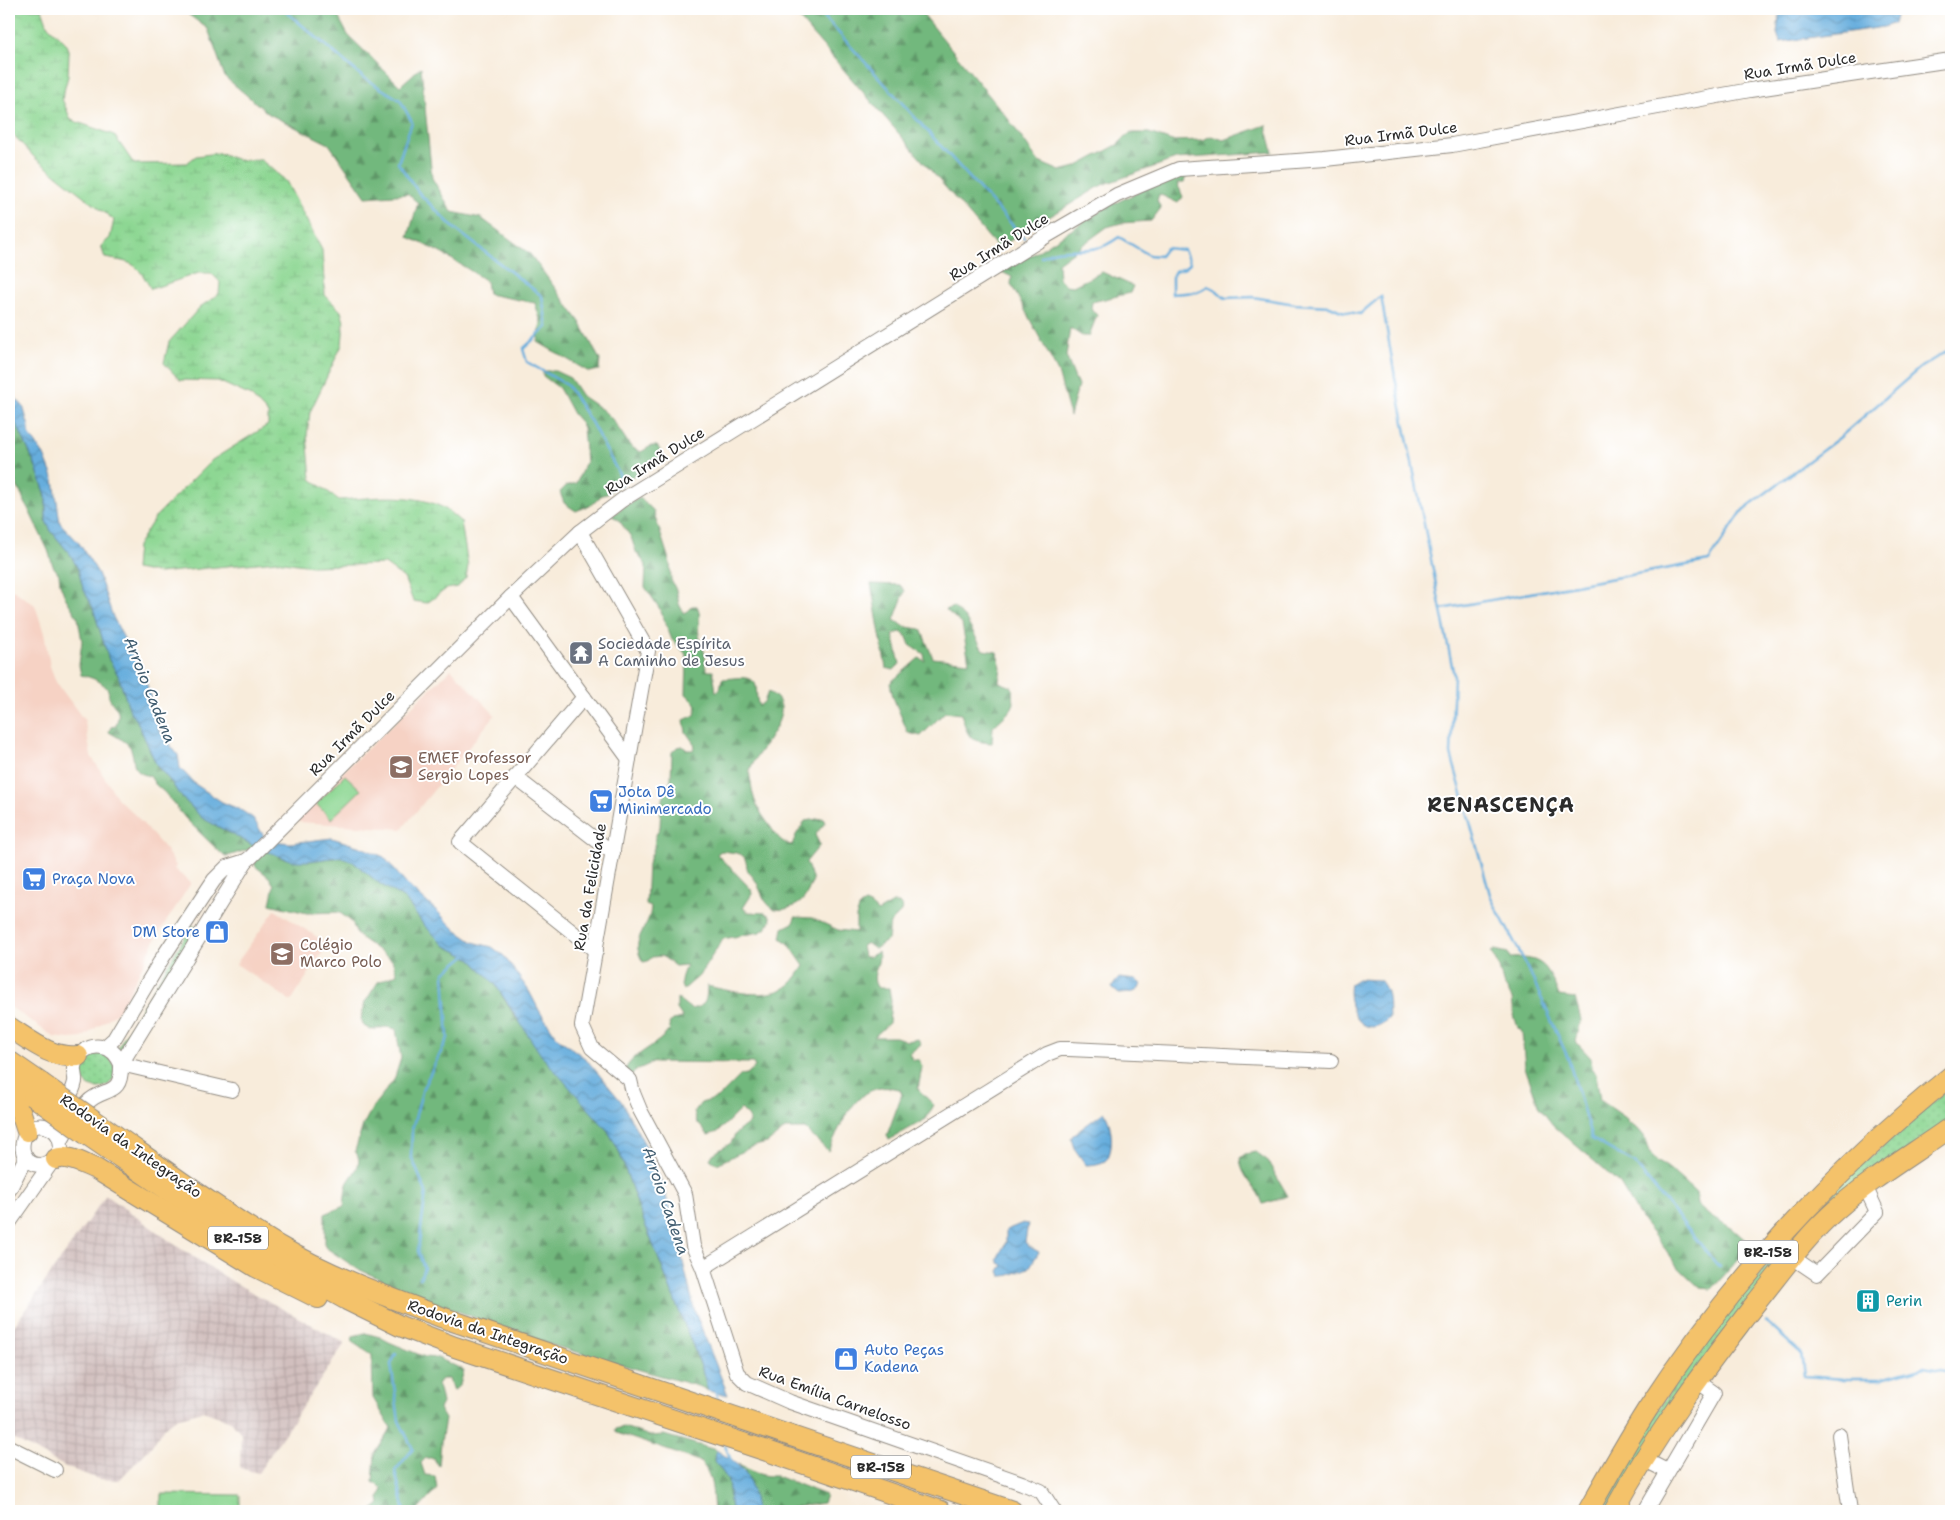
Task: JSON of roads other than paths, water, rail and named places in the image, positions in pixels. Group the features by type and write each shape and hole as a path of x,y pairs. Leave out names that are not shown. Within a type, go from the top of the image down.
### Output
{"highway":[{"path":"9,1027 45,1049 65,1057 78,1056"},
{"name":"Rodovia da Integração","path":"9,1061 37,1089 248,1245 347,1300 400,1326 455,1347 940,1511"},
{"name":"BR-158","path":"1588,1511 1647,1410 1696,1341 1744,1279 1806,1210 1875,1140 1951,1076"},
{"name":"Rodovia da Integração","path":"9,1079 37,1089"},
{"path":"9,1102 20,1110 36,1128"},
{"name":"BR-158","path":"1614,1511 1644,1459 1696,1381 1792,1257 1836,1210 1865,1186 1951,1127"},
{"name":"Rodovia da Integração","path":"91,1128 176,1178 279,1246 357,1285 444,1318 1012,1511"},
{"path":"56,1154 96,1169 256,1267 295,1287 363,1319 400,1326"}],"street":[{"name":"Rua Irmã Dulce","path":"9,1223 56,1154 86,1104 96,1094 108,1092 117,1086 122,1075 122,1064 204,926 249,859 511,597 580,532 622,500 1043,238 1117,195 1179,169 1325,159 1452,145 1750,90 1951,60"},
{"name":"Rua da Felicidade","path":"580,532 648,652 582,1026"},
{"path":"511,597 629,759"},
{"path":"584,697 460,842 596,951"},
{"path":"515,777 613,853"},
{"name":"Rua Irmã Dulce","path":"105,1047 114,1039 200,899 214,880 228,867 249,859"},
{"path":"200,899 205,912 204,926"},
{"name":"Rua Emília Carnelosso","path":"582,1026 592,1048 630,1080 640,1110 685,1194 693,1246 703,1268 737,1373 747,1383 790,1402 1041,1491 1054,1511"},
{"path":"96,1094 88,1092 81,1087 76,1080 74,1068 78,1056 90,1047 105,1047 112,1051 122,1064 232,1090"},
{"path":"703,1268 1047,1054 1060,1049 1331,1061"},
{"path":"36,1128 55,1131 56,1154 39,1164 32,1162 26,1157 22,1148 22,1139 36,1128 53,1121 71,1094 76,1080"},
{"path":"9,1190 26,1157"},
{"path":"1792,1257 1817,1274 1877,1212 1865,1186"},
{"path":"1645,1511 1667,1470 1714,1393 1696,1381"},
{"path":"1838,1435 1850,1511"},
{"path":"9,1447 55,1470"},
{"path":"1644,1459 1667,1470"}],"water":[{"path":"1780,9 1898,9 1894,23 1884,27 1780,42 1777,33"},
{"name":"Arroio Cadena","path":"9,391 23,406 29,434 44,455 54,480 60,523 79,543 98,573 113,617 134,658 141,667 158,718 158,729 178,755 180,768 195,784 222,802 239,809 253,818 265,838 290,843 332,838 384,857 407,885 457,931 473,942 492,947 504,956 529,991 540,1012 558,1038 586,1059 621,1101 644,1143 661,1180 673,1220 695,1312 728,1395 708,1391 702,1369 639,1209 619,1151 608,1131 541,1055 495,984 471,959 444,945 423,924 405,899 380,884 352,861 339,857 292,861 256,847 202,818 178,793 157,766 137,721 130,711 118,675 109,660 93,608 83,588 78,569 70,554 51,531 46,521 46,495 34,462 18,427 11,418"},
{"path":"1119,978 1136,980 1141,984 1140,987 1138,990 1129,993 1119,994 1112,988"},
{"path":"1358,979 1380,980 1386,989 1389,1018 1380,1025 1371,1027 1364,1025 1353,1012 1350,1003 1350,984"},
{"path":"1104,1112 1109,1122 1111,1137 1108,1157 1101,1163 1086,1165 1074,1148 1071,1139 1073,1135"},
{"path":"1023,1223 1028,1224 1025,1242 1028,1246 1039,1252 1029,1268 1001,1276 999,1271 1003,1265 997,1259 1006,1242 1006,1230"},
{"path":"716,1450 735,1463 746,1474 752,1489 756,1511 731,1511 728,1480 715,1461"}],"waterway":[{"path":"283,9 364,78 400,100 412,122 398,163 419,193 454,228 542,296 547,327 523,349 527,362 567,385 591,422 619,474 622,486"},
{"path":"817,9 1024,238"},
{"path":"1951,233 1949,236 1947,276 1951,297"},
{"path":"1041,257 1061,250 1100,247 1119,237 1149,255 1160,256 1166,248 1184,250 1190,263 1185,268 1175,271 1172,277 1172,294 1198,292 1208,286 1225,298 1253,297 1295,304 1330,306 1341,311 1360,314 1381,296 1395,377 1454,676 1451,754 1491,898 1528,968 1568,1058 1592,1139 1634,1163 1719,1267"},
{"path":"1441,609 1709,561 1743,510 1839,438 1921,367 1951,347"},
{"name":"Arroio Cadena","path":"420,1278 424,1268 418,1251 426,1192 411,1156 412,1130 423,1088 448,1038 444,973 466,955"},
{"path":"1765,1321 1801,1353 1804,1376 1882,1379 1924,1367 1951,1372"},
{"name":"Arroio Cadena","path":"396,1354 391,1364 399,1421 413,1449 395,1471 405,1511"},
{"name":"Arroio Cadena","path":"716,1391 718,1403"},
{"name":"Arroio Cadena","path":"725,1445 731,1461"}],"place":[{"name":"Sociedade Espírita A Caminho de Jesus","path":"581,653"},
{"name":"EMEF Professor Sergio Lopes","path":"401,767"},
{"name":"Jota Dê Minimercado","path":"601,801"},
{"name":"Praça Nova","path":"34,879"},
{"name":"DM Store","path":"217,932"},
{"name":"Colégio Marco Polo","path":"282,954"},
{"name":"Perin","path":"1868,1301"},
{"name":"Auto Peças Kadena","path":"846,1359"}],"district":[{"name":"RENASCENÇA","path":"1501,805"}]}
